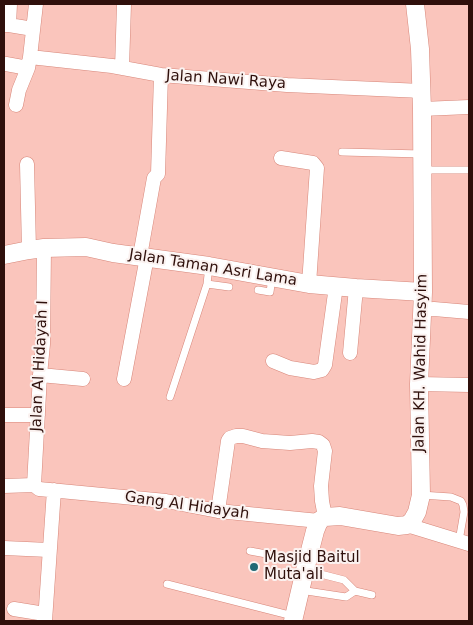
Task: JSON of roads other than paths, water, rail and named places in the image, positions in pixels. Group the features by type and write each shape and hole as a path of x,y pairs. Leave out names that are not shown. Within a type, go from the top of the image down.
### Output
{"street":[{"path":"10,4 6,25 33,29"},
{"path":"16,105 29,62 36,4"},
{"path":"122,68 124,4"},
{"name":"Jalan KH. Wahid Hasyim","path":"408,525 417,512 420,495 419,384 423,292 422,91 415,4"},
{"name":"Jalan Nawi Raya","path":"6,64 29,62 122,68 161,75 287,85 422,91"},
{"path":"124,379 144,257 154,178 158,174 161,75"},
{"path":"422,109 469,107"},
{"path":"281,158 313,163 317,168 309,284"},
{"name":"Jalan Al Hidayah I","path":"27,164 37,249 43,344 34,485"},
{"name":"Jalan Taman Asri Lama","path":"4,255 37,249 86,247 309,284 423,292"},
{"path":"273,361 290,368 314,372 322,370 325,365 336,286"},
{"path":"350,353 356,288"},
{"path":"422,310 434,309 469,312"},
{"path":"40,375 83,379"},
{"path":"419,384 469,386"},
{"path":"4,415 38,415"},
{"path":"218,511 230,438 243,436 262,441 290,443 312,441 323,445 325,451 321,486 322,519 315,531 293,619"},
{"name":"Gang Al Hidayah","path":"4,486 34,485 39,489 166,501 218,511 322,519"},
{"path":"14,609 45,618 54,490"},
{"path":"322,519 340,516 392,525 408,525 464,542"},
{"path":"4,548 49,550"}],"lane":[{"path":"342,152 469,170"},
{"path":"170,397 206,284 209,266"},
{"path":"258,290 270,292 272,278"},
{"path":"206,284 229,287"},
{"path":"420,495 451,497 461,501 464,512 464,542"},
{"path":"250,551 288,558 344,580 355,591 372,594"},
{"path":"167,584 293,619"},
{"path":"300,590 346,597 355,591"}],"place":[{"name":"Masjid Baitul Muta'ali","path":"254,567"}]}
